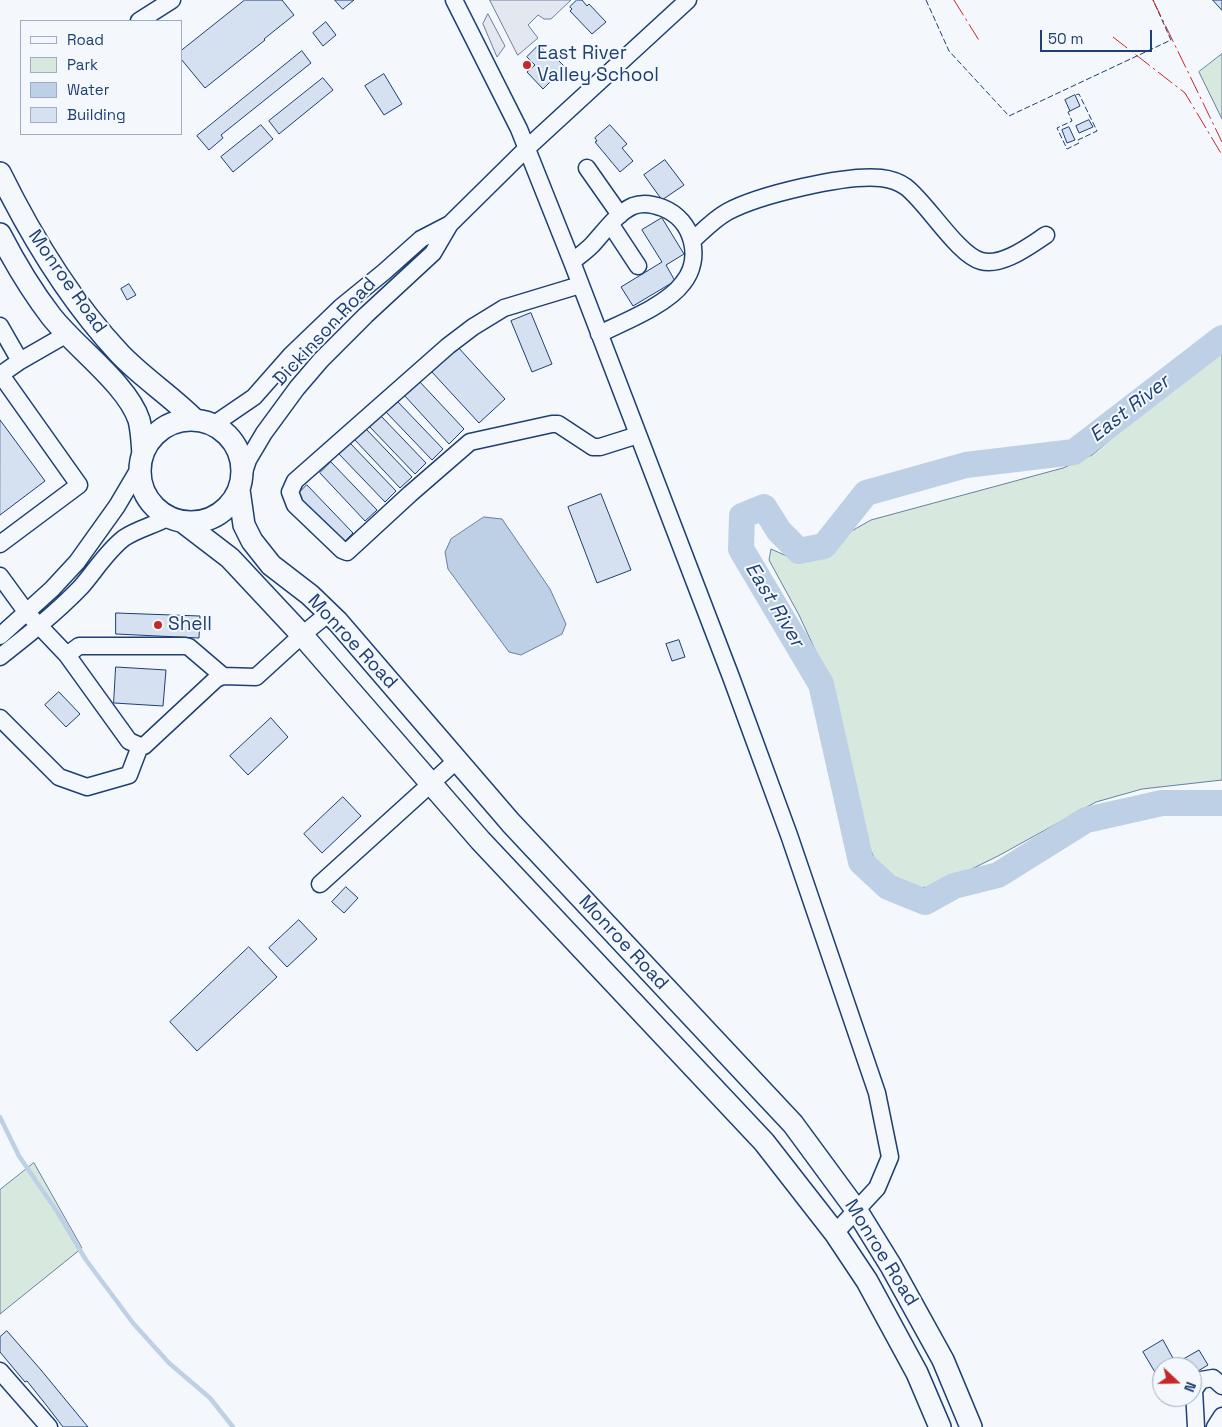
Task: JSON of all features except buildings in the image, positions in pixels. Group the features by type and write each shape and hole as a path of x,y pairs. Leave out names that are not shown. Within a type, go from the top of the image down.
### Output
{"main road":[{"name":"Monroe Road","path":"0,172 31,231 77,303 122,356 204,422"},
{"name":"Monroe Road","path":"0,234 15,264 51,316 131,403 140,426 142,460"},
{"path":"178,422 204,422 226,433 236,446 242,461 240,484 232,502 216,515 197,522 176,519 156,508 147,496 141,482 142,460 151,440 163,428 178,422"},
{"name":"Monroe Road","path":"240,484 244,525 252,541 271,565 310,595 329,613 511,823 793,1124 857,1211 919,1314 943,1360 971,1427"},
{"name":"Monroe Road","path":"176,519 230,558 302,635 480,840 764,1142 835,1232 867,1281 890,1320 917,1373 940,1427"}],"street":[{"path":"140,20 170,0"},
{"path":"454,0 519,129 572,262 789,834 877,1093 890,1157 877,1188 835,1232"},
{"name":"Dickinson Road","path":"240,484 248,460 259,440 297,388 321,360 433,253 450,224 526,149 688,0"},
{"path":"587,168 616,220 638,266"},
{"path":"692,241 716,219 728,211 750,203 814,185 871,177 883,178 903,185 914,193 953,239 976,260 982,262 998,261 1019,252 1046,235"},
{"path":"572,262 631,207 640,204 670,211 686,227 692,241 694,265 676,292 660,303 599,334"},
{"name":"Dickinson Road","path":"204,422 254,397 291,355 341,307 421,239 450,224"},
{"path":"580,285 504,308 473,327 448,346 295,481 290,492 292,498 295,505 342,550 347,552 470,442 552,424 558,424 593,447 600,447 638,435"},
{"path":"0,326 20,361"},
{"path":"0,544 79,484 0,375 20,361 67,334"},
{"path":"0,636 52,589 88,548 117,506 142,460"},
{"path":"0,657 39,626 81,586 124,538 157,524 176,519"},
{"path":"0,576 27,613 67,655 129,741 140,746 144,746 216,679 223,676 256,677 329,613"},
{"path":"67,655 79,646 185,646 189,647 223,676"},
{"path":"0,718 59,777 87,787 129,775 140,746"},
{"path":"320,884 386,823 432,785 457,760"},
{"path":"0,1371 48,1427"},
{"path":"1196,1427 1194,1390 1201,1380 1213,1378 1222,1386"},
{"path":"1215,1427 1222,1416"}],"green space":[{"path":"1222,54 1222,119 1199,72"},
{"path":"1222,349 1222,780 1142,789 1096,802 998,856 937,886 919,888 892,878 876,862 867,842 829,680 799,615 769,560 771,549 798,561 814,560 826,554 848,533 871,520 1063,468 1092,455 1197,366"},
{"path":"34,1163 82,1248 0,1314 0,1190"}],"shaded area":[{"path":"490,0 571,0 551,19 544,19 538,15 528,25 538,38 518,55"},
{"path":"488,14 505,46 497,57 483,24"}],"water":[{"path":"484,517 502,519 550,589 566,624 562,634 521,655 509,652 448,569 445,552 451,539"}],"waterway":[{"name":"East River","path":"1222,338 1074,452 966,465 866,493 824,546 799,551 779,531 764,507 742,516 741,549 821,684 861,862 888,887 925,902 954,886 998,875 1086,820 1162,803 1222,803"},
{"path":"0,1117 19,1156 58,1213 86,1260 133,1323 169,1363 210,1398 233,1427"}],"fence":[{"path":"926,0 949,51 1009,116 1171,40 1153,0"},
{"path":"1070,111 1068,112 1072,121 1057,128 1067,149 1079,143 1078,140 1097,131 1079,94 1075,95"}],"power":[{"path":"954,0 980,42"},
{"path":"1153,0 1222,142"},
{"path":"1113,37 1185,93 1222,155"}],"place":[{"name":"East River Valley School","path":"527,65"},
{"name":"Shell","path":"158,625"}]}
